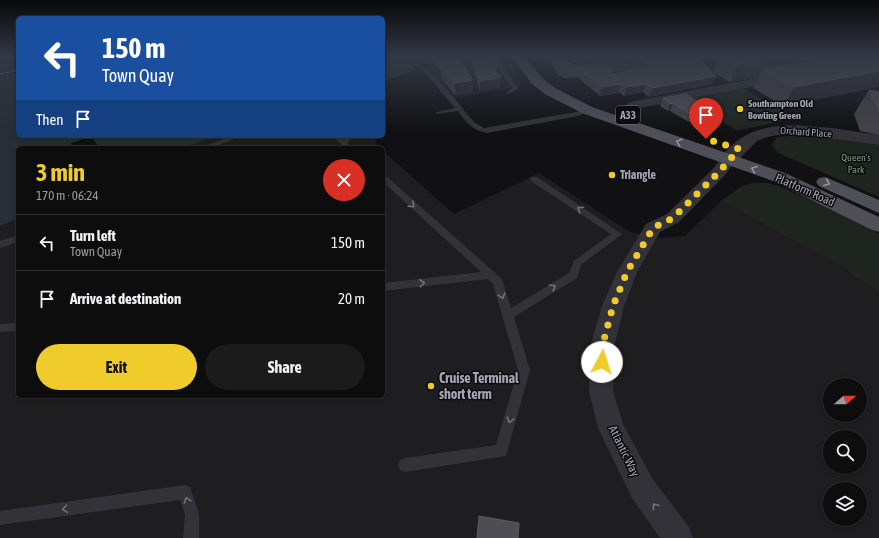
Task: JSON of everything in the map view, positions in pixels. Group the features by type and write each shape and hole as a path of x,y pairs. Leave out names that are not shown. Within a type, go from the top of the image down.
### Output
{"main road":[{"name":"A33","path":"536,81 550,91 587,110 734,154"},
{"name":"A33","path":"553,81 558,85 592,102 734,154"},
{"name":"Platform Road","path":"734,154 797,170 879,206"},
{"name":"Platform Road","path":"734,154 879,225"}],"street":[{"path":"623,113 635,105 762,81"},
{"name":"Orchard Place","path":"734,154 751,138 764,132 774,130 827,133 879,140"},
{"name":"Atlantic Way","path":"678,538 642,488 611,428 601,391 602,347 613,306 627,272 653,228 673,218 718,173 734,154"}],"lane":[{"path":"435,81 480,131 578,114 587,110"},
{"path":"508,93 516,88 511,81"},
{"path":"438,113 460,109"},
{"path":"210,146 232,138"},
{"path":"339,138 348,146"},
{"path":"508,315 572,275 577,263 617,234 534,179"},
{"path":"385,180 498,282 524,370 501,451 405,465"},
{"path":"0,245 16,239"},
{"path":"385,287 489,275"},
{"path":"0,328 16,327"},
{"path":"0,518 185,492 192,514 191,538"}],"shaded area":[{"path":"0,81 16,81 16,138 211,138 187,146 16,146 16,220 0,226"},
{"path":"440,81 519,81 522,86 456,98"},
{"path":"211,138 374,138 378,146 187,146"},
{"path":"385,153 454,214 539,173 630,232 661,238 685,236 721,201 848,269 852,276 879,291 879,538 0,538 0,226 16,220 16,398 385,398"}],"green space":[{"name":"Southampton Old Bowling Green","path":"742,88 795,118 737,131 688,99"},
{"name":"Queen's Park","path":"792,136 831,138 879,145 879,197 778,153 772,145 777,137"},
{"path":"753,183 768,183 778,186 834,210 879,234 879,291 852,276 847,269 721,201 742,186"}],"pier":[{"path":"86,138 93,138 98,146 72,146 71,143"}],"building":[{"path":"453,81 466,81 455,83"},
{"path":"594,81 689,81 652,88 646,84 627,87 619,82 621,84 602,87"},
{"path":"783,81 825,81 794,87"},
{"path":"869,90 879,92 879,107 877,106"},
{"path":"686,94 712,111 692,115 673,103 670,104 663,98"},
{"path":"479,516 519,523 518,538 477,538"}],"place":[{"name":"Southampton Old Bowling Green","path":"740,109"},
{"name":"Triangle","path":"612,175"},
{"name":"Cruise Terminal short term","path":"431,386"}],"route":[{"path":"602,362 602,347 613,306 627,272 653,228 673,218 718,173 739,149 706,139"}]}
